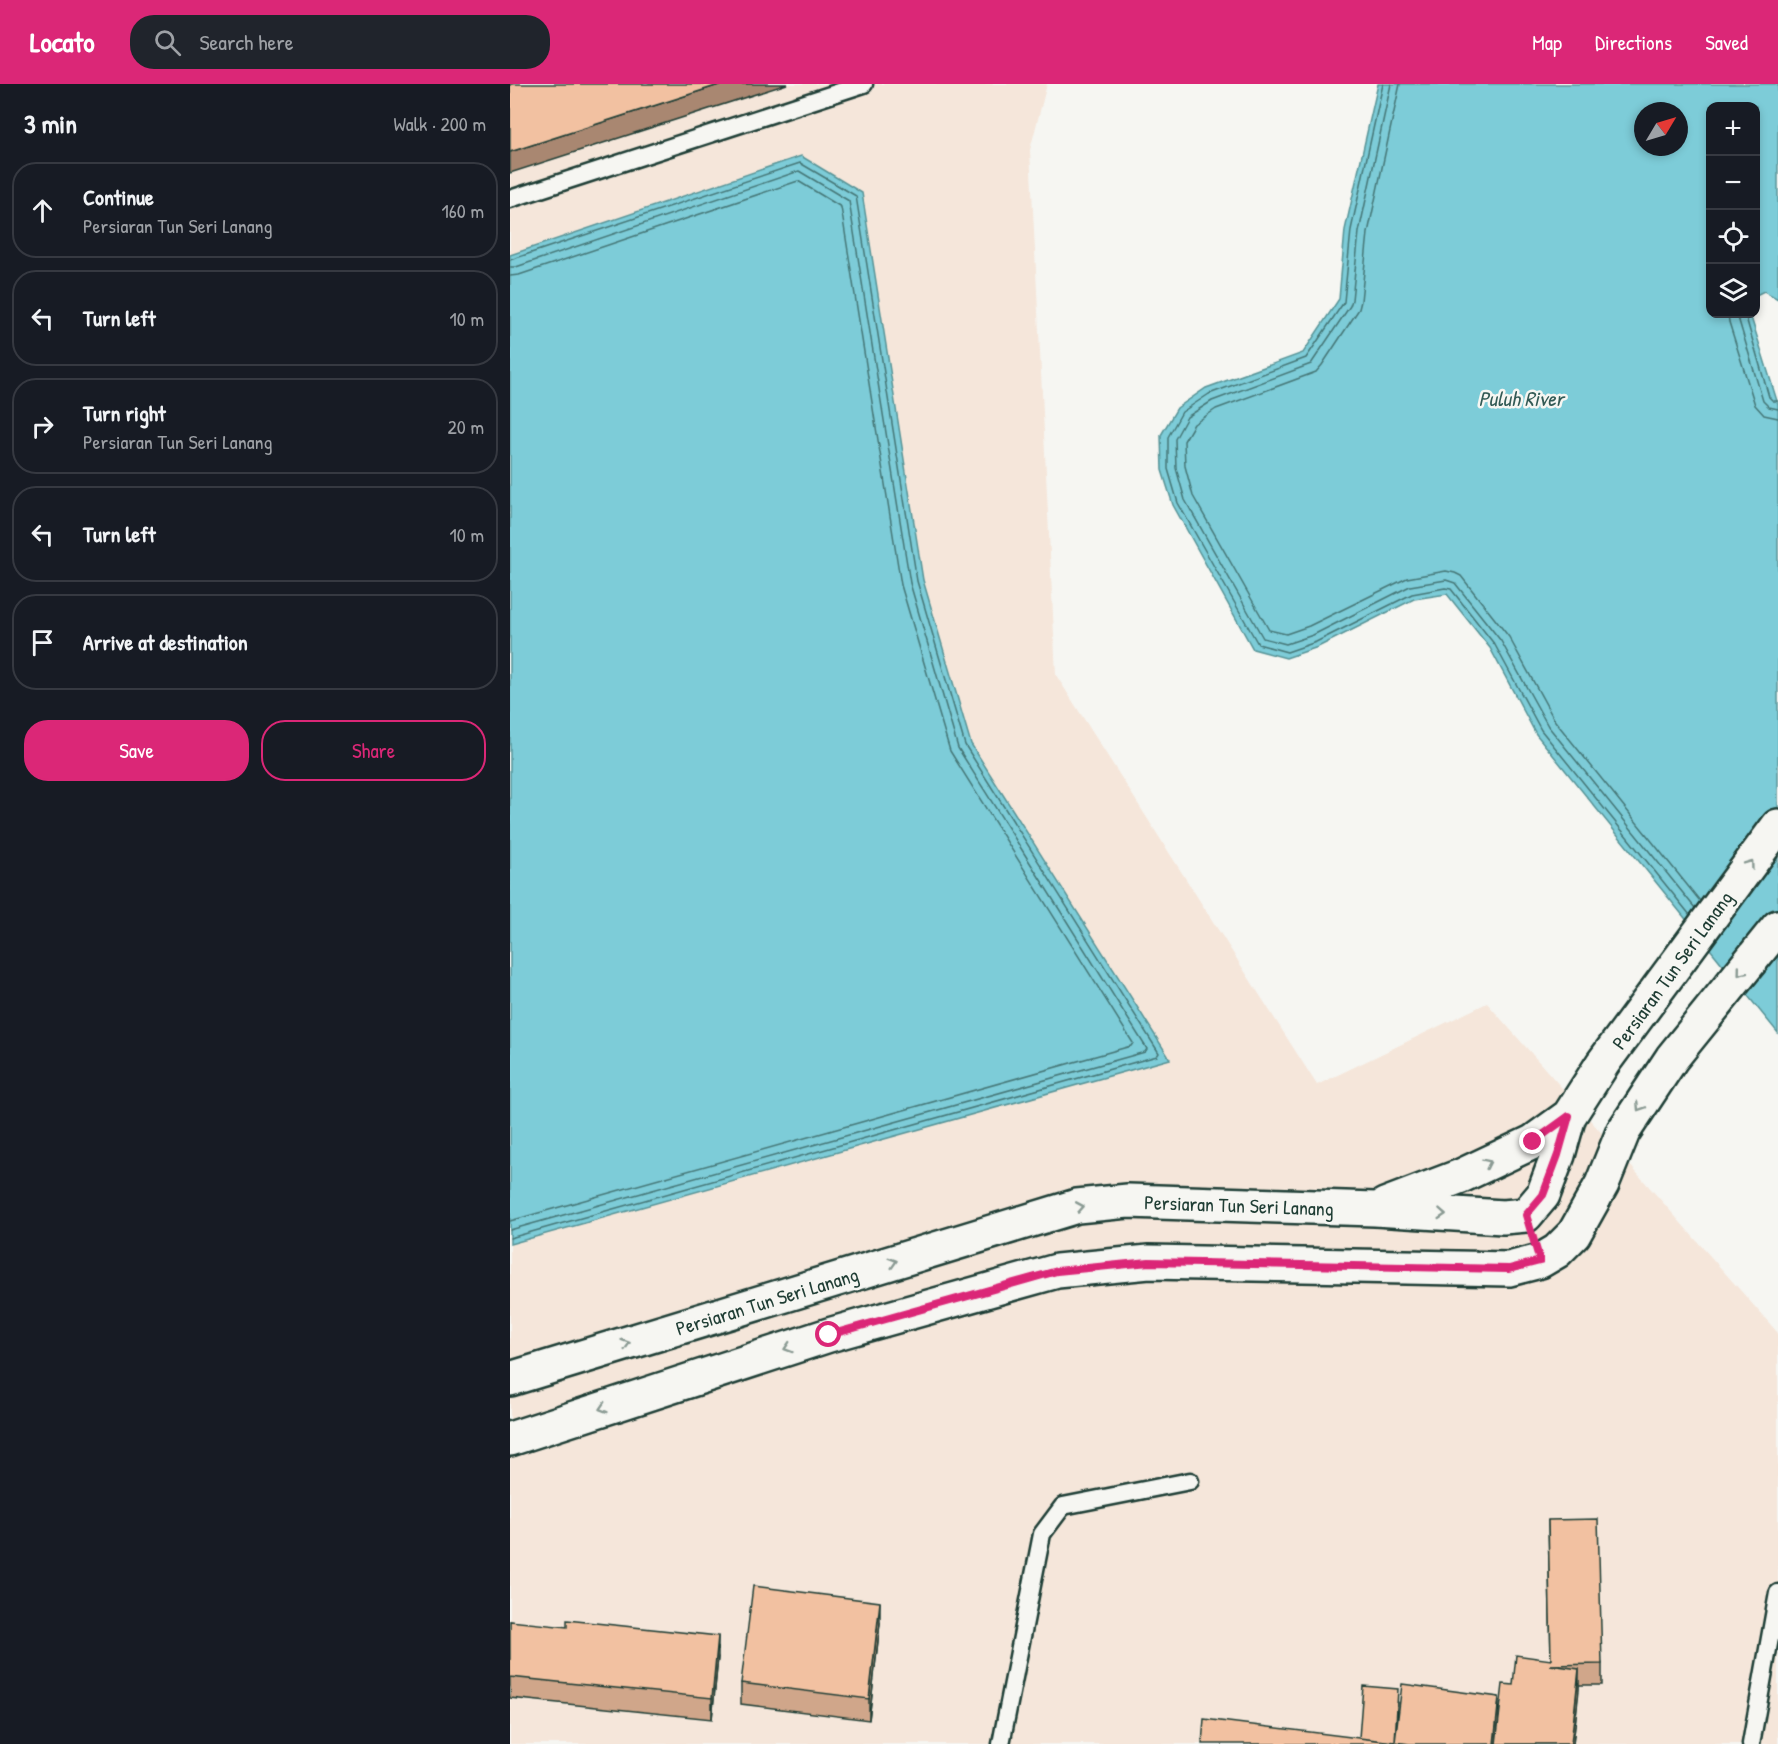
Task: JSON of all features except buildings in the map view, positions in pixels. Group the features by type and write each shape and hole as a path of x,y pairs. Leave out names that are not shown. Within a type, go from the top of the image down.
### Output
{"street":[{"name":"Persiaran Tun Seri Lanang","path":"510,1379 1077,1206 1128,1201 1375,1209 1503,1217 1526,1215 1543,1195 1569,1116 1603,1063 1778,826"},
{"path":"510,1439 829,1335 1057,1271 1149,1262 1509,1269 1540,1261 1557,1251 1574,1234 1602,1184 1623,1132 1672,1058 1778,927"},
{"path":"1375,1209 1461,1176 1533,1142 1569,1116"},
{"path":"1526,1215 1540,1261"}],"lane":[{"path":"510,199 864,84"},
{"path":"1001,1744 1042,1534 1063,1506 1190,1481"},
{"path":"1750,1744 1778,1593"}],"shaded area":[{"path":"510,84 1047,84 1030,150 1056,675 1317,1085 1487,1003 1778,1333 1778,1744 510,1744"}],"water":[{"name":"Puluh River","path":"1378,84 1778,84 1778,299 1764,291 1760,293 1760,102 1706,102 1706,318 1751,318 1778,404 1778,1033 1536,734 1490,648 1447,594 1414,599 1318,647 1286,658 1253,649 1173,505 1162,470 1161,435 1177,408 1206,388 1303,353 1339,299 1345,230"},
{"path":"801,156 862,193 923,580 971,744 1170,1059 510,1244 510,255"}],"route":[{"path":"829,1335 1057,1271 1149,1262 1509,1269 1540,1261 1526,1215 1543,1195 1569,1116 1533,1142"}]}
